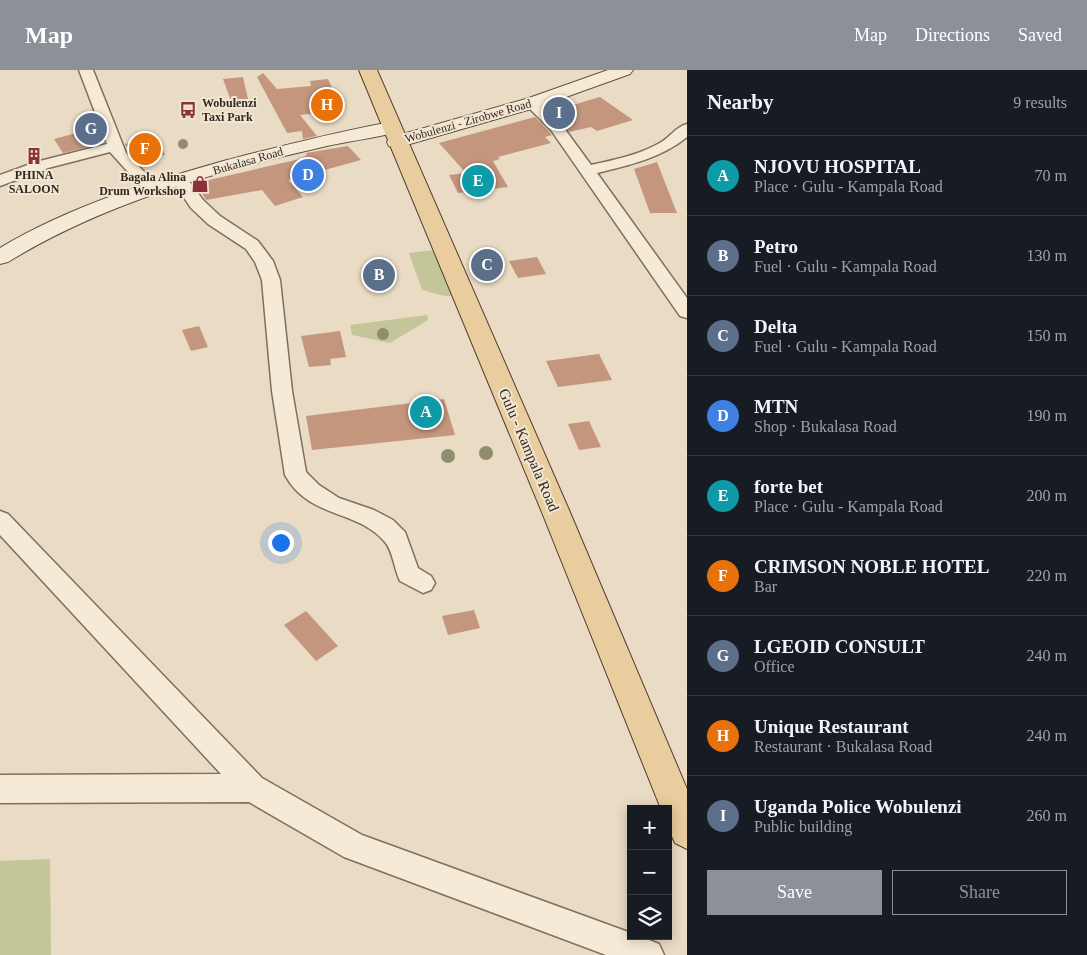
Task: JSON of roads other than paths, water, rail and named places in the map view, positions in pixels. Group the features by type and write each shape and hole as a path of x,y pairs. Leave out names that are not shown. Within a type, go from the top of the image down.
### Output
{"main road":[{"name":"Gulu - Kampala Road","path":"368,70 551,501 687,831"}],"street":[{"path":"86,70 119,156 152,190"},
{"name":"Wobulenzi - Zirobwe Road","path":"394,135 532,103 624,70"},
{"path":"532,103 556,128 687,312"},
{"path":"586,171 629,161 665,147 687,129"},
{"name":"Bukalasa Road","path":"0,257 24,241 75,217 180,180 305,144 394,135"},
{"path":"0,181 42,165 116,146"},
{"path":"180,180 197,204 214,220 252,245 264,261 272,280 282,391 296,475 311,491 331,504 366,516 385,527 397,539 408,574 423,583"},
{"path":"0,520 252,788 354,848 648,955"},
{"path":"0,789 252,788"}],"place":[{"name":"Unique Restaurant","path":"327,105"},
{"name":"Wobulenzi Taxi Park","path":"188,110"},
{"name":"Uganda Police Wobulenzi","path":"559,113"},
{"name":"LGEOID CONSULT","path":"91,129"},
{"name":"CRIMSON NOBLE HOTEL","path":"145,149"},
{"name":"PHINA SALOON","path":"34,156"},
{"name":"MTN","path":"308,175"},
{"name":"forte bet","path":"478,181"},
{"name":"Bagala Alina Drum Workshop","path":"200,184"},
{"name":"Delta","path":"487,265"},
{"name":"Petro","path":"379,275"},
{"name":"NJOVU HOSPITAL","path":"426,412"}]}
